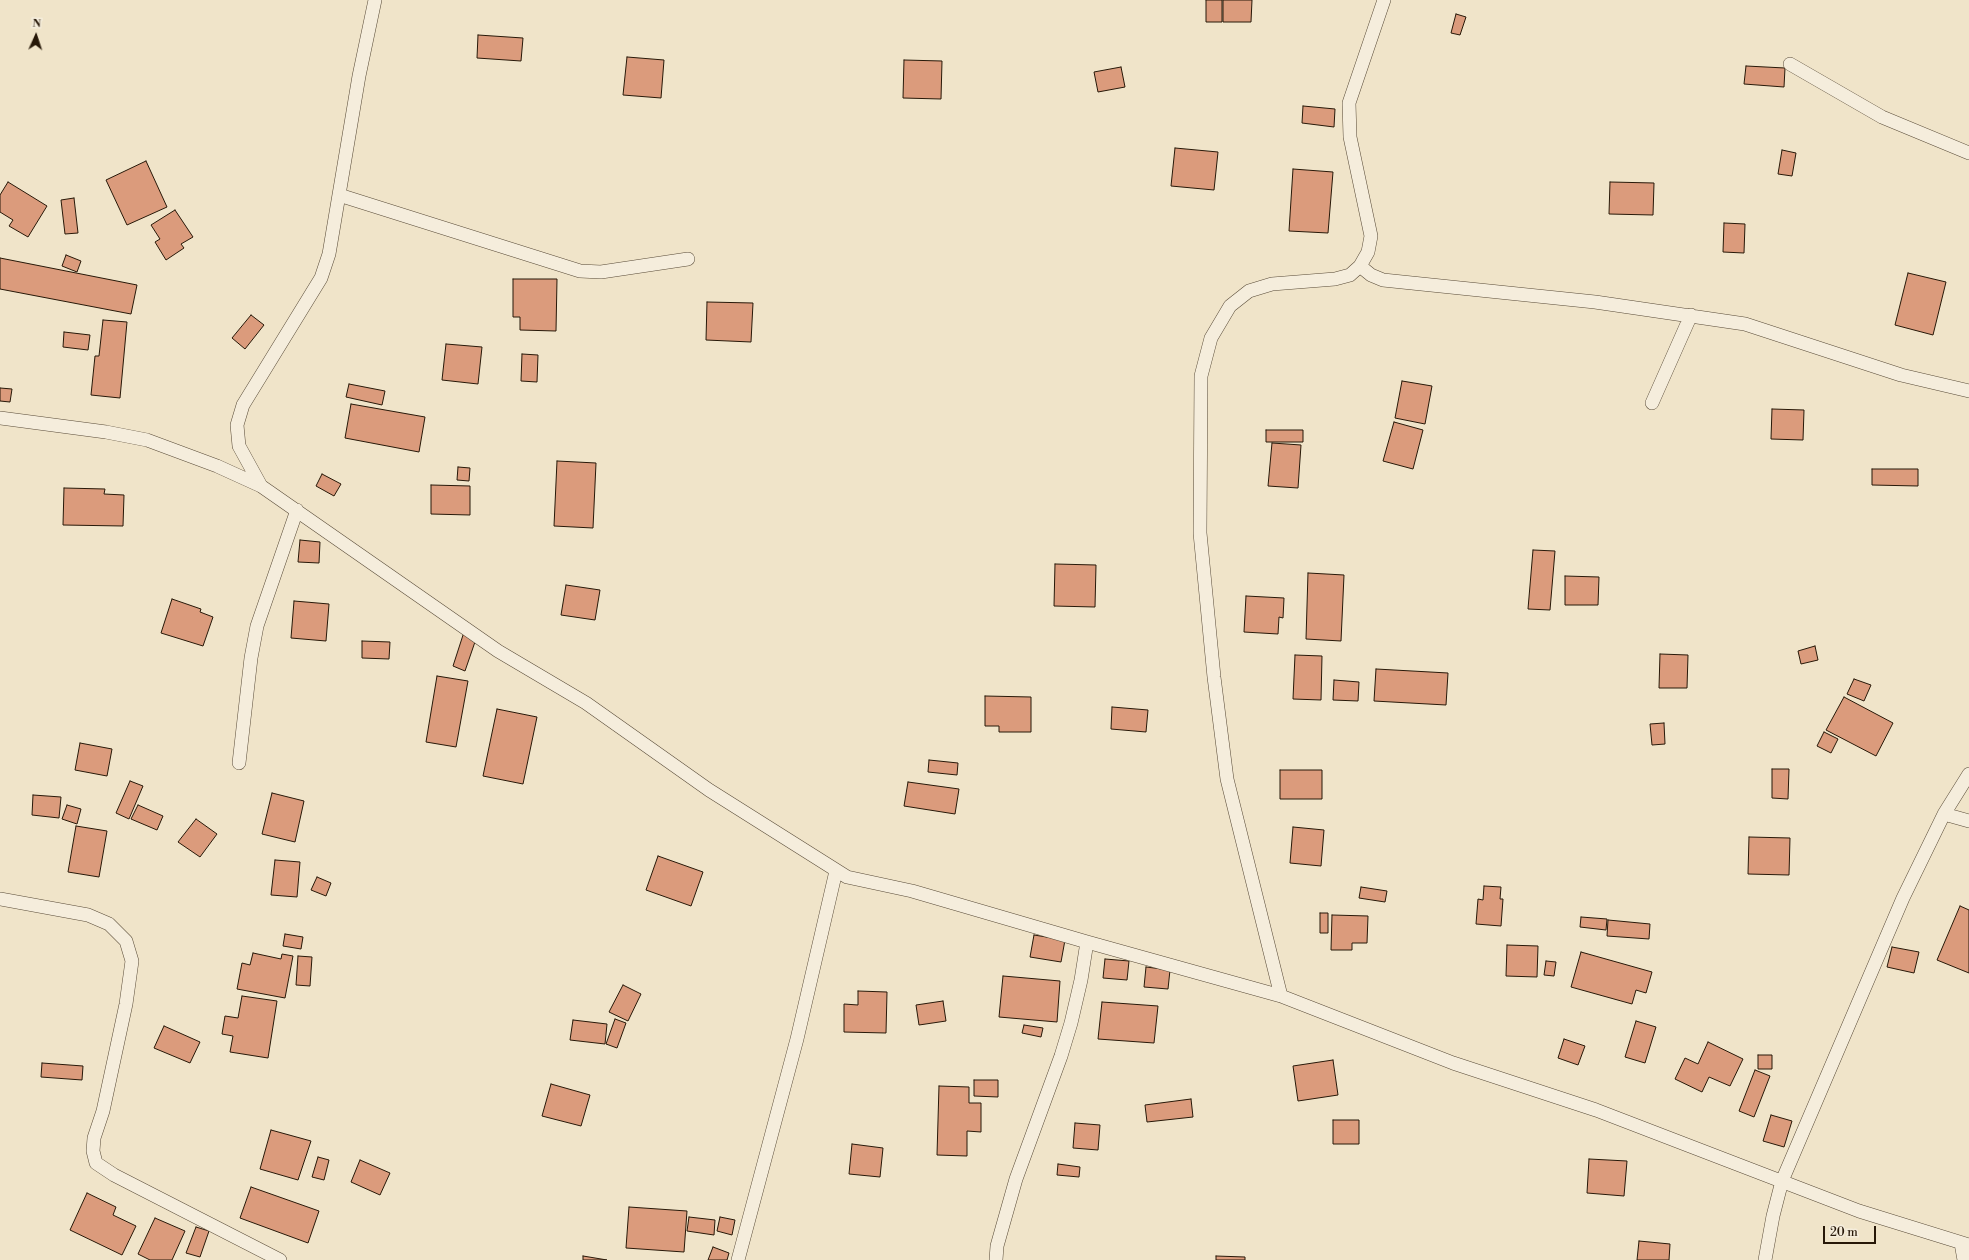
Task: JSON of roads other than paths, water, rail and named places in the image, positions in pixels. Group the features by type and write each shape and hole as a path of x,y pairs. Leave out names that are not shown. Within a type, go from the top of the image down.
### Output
{"street":[{"path":"261,486 239,446 237,425 243,405 322,278 330,254 359,76 375,0"},
{"path":"1281,996 1227,779 1214,677 1200,533 1201,376 1211,338 1230,306 1249,291 1272,284 1335,279 1350,275 1360,266 1368,252 1371,236 1350,137 1349,103 1384,0"},
{"path":"1790,64 1882,117 1969,153"},
{"path":"339,194 580,271 601,272 688,259"},
{"path":"1360,266 1371,274 1384,280 1595,302 1745,324 1901,375 1969,391"},
{"path":"1652,403 1691,315"},
{"path":"0,418 106,432 147,440 217,466 261,486 498,650 586,703 709,790 836,871 847,876 912,891 1281,996 1453,1063 1596,1110 1859,1211 1965,1244 1964,1260"},
{"path":"239,763 251,658 257,626 296,510"},
{"path":"1765,1260 1773,1216 1782,1181 1897,912 1944,814 1969,774"},
{"path":"1944,814 1969,821"},
{"path":"738,1260 796,1038 836,871"},
{"path":"0,899 88,915 109,924 126,941 132,961 122,1020 103,1111 94,1138 96,1163 114,1175 280,1260"},
{"path":"996,1260 997,1246 1016,1179 1061,1056 1071,1023 1081,980 1087,942"}]}
